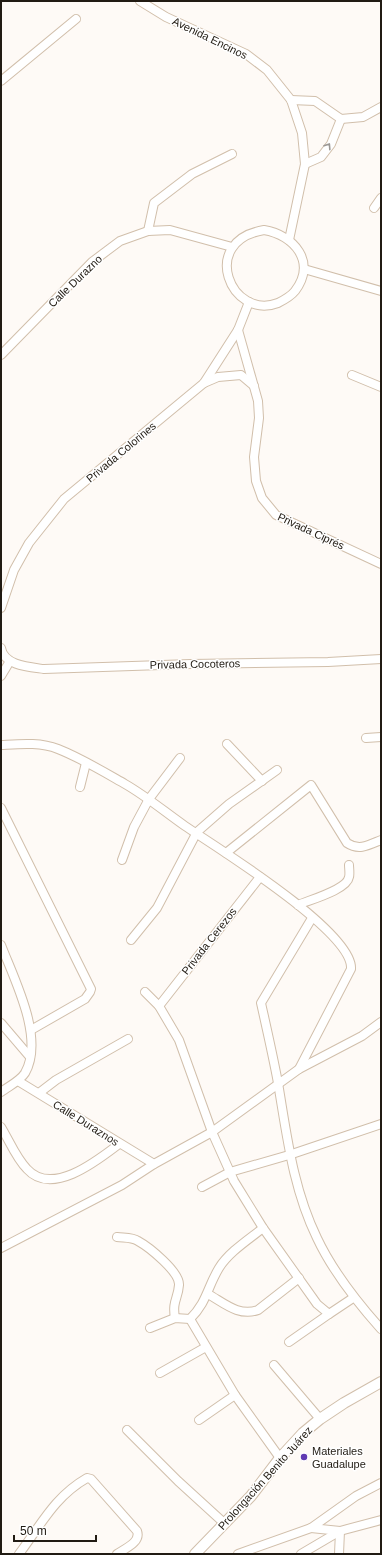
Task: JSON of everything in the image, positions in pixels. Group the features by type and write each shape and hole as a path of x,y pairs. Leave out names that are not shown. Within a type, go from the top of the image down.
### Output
{"street":[{"name":"Avenida Encinos","path":"140,1 166,17 246,54 267,70 291,100 302,133 305,164 289,240"},
{"path":"1,81 76,19"},
{"path":"291,100 315,101 341,119 363,117 381,107"},
{"path":"305,164 321,157 331,144 341,119"},
{"path":"148,232 154,204 192,174 232,154"},
{"path":"374,208 381,198"},
{"name":"Calle Durazno","path":"1,355 92,262 120,241 148,232 170,230 232,247"},
{"path":"264,230 276,232 289,240 298,250 304,269 301,282 294,292 283,301 271,305 249,302 240,296 233,288 228,278 226,268 232,247 241,238 251,232 264,230"},
{"path":"304,269 381,291"},
{"name":"Privada Colorines","path":"1,608 18,563 30,543 64,499 204,383 238,330 249,302"},
{"name":"Privada Ciprés","path":"238,330 258,401 259,418 254,456 254,470 258,490 267,506 276,515 381,564"},
{"path":"352,375 381,387"},
{"path":"204,383 218,377 241,376 255,387"},
{"path":"1,648 10,661 1,676"},
{"name":"Privada Cocoteros","path":"10,661 25,667 44,669 191,664 328,662 381,659"},
{"path":"366,738 381,737"},
{"path":"1,745 41,744 57,749 86,763 149,799 186,827 197,832 298,904 347,953 351,960 351,969 299,1069"},
{"path":"227,744 262,781"},
{"path":"122,860 134,827 149,799 180,758"},
{"path":"80,787 86,763"},
{"path":"131,940 157,908 197,832 229,804 278,770"},
{"path":"226,853 311,785 347,844 354,848 361,848 381,840"},
{"path":"1,808 90,985 90,992 85,999 31,1030"},
{"path":"298,904 338,889 346,884 350,877 349,865"},
{"name":"Privada Cerezos","path":"159,1006 260,877"},
{"path":"312,918 262,1003 278,1084 289,1155 300,1197 317,1239 334,1269 354,1298 381,1330"},
{"path":"1,945 28,1014 31,1030 30,1057 25,1073 18,1081 1,1092"},
{"path":"145,992 159,1006 179,1040 212,1132 230,1172 263,1228 317,1304 329,1314"},
{"path":"1,1248 122,1185 154,1164 212,1132 299,1069 362,1036 381,1022"},
{"path":"1,1023 30,1057"},
{"path":"39,1093 56,1080 128,1039"},
{"name":"Calle Duraznos","path":"18,1081 154,1164"},
{"path":"202,1187 230,1172 289,1155 381,1124"},
{"path":"1,1127 27,1169 37,1177 47,1180 61,1179 84,1168 119,1144"},
{"path":"150,1328 174,1318 190,1319 200,1309 220,1267 231,1253 263,1228"},
{"path":"117,1237 129,1238 138,1241 173,1270 179,1285 173,1308 174,1318"},
{"path":"208,1294 239,1311 252,1312 258,1310 299,1278"},
{"path":"289,1342 354,1298"},
{"path":"190,1319 235,1395 280,1458"},
{"path":"160,1373 206,1347"},
{"path":"274,1365 320,1419"},
{"name":"Prolongación Benito Juárez","path":"195,1554 251,1496 280,1458 303,1433 320,1419 344,1403 381,1382"},
{"path":"199,1420 235,1395"},
{"path":"127,1430 178,1481 224,1523"},
{"path":"19,1554 47,1513 82,1480 87,1478 91,1479 137,1531 137,1540 117,1554"},
{"path":"238,1554 311,1528 356,1496 381,1483"},
{"path":"301,1554 340,1531 381,1520"},
{"path":"311,1528 340,1531"},
{"path":"340,1531 340,1554"}],"place":[{"name":"Materiales Guadalupe","path":"304,1457"}]}
